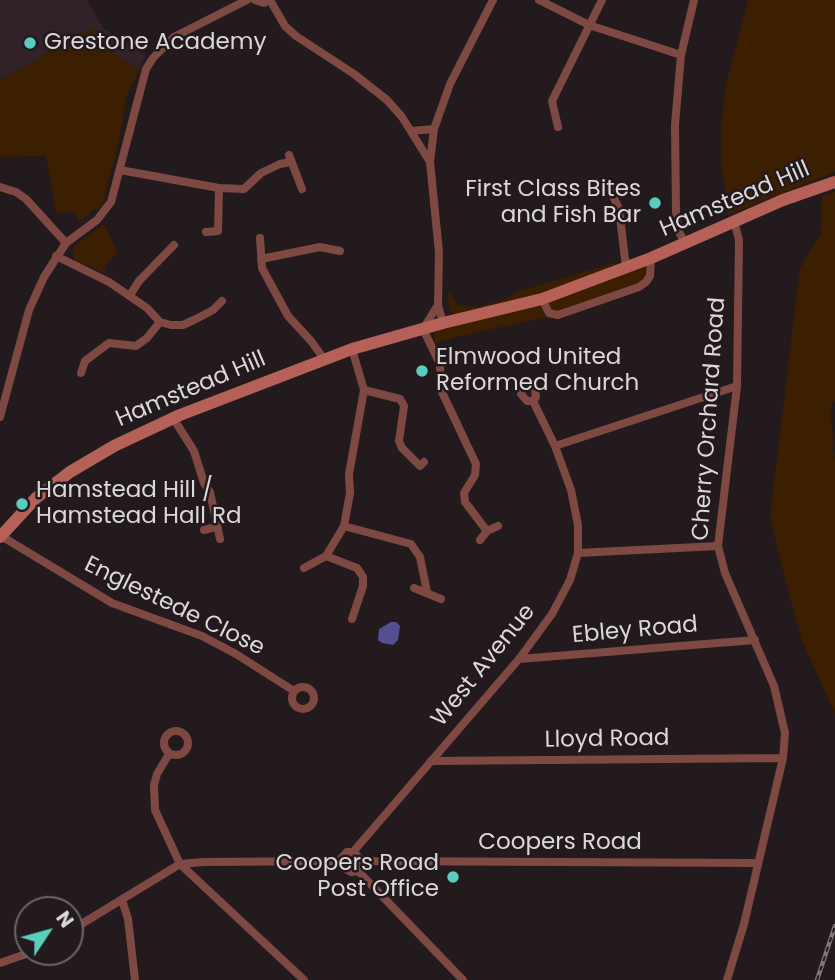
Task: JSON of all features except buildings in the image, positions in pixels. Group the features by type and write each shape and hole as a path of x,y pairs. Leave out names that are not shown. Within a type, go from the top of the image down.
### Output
{"main road":[{"name":"Hamstead Hill","path":"0,537 36,498 70,472 114,446 173,418 352,349 542,299 651,258 783,200 835,182"}],"street":[{"path":"0,417 4,385 29,310 56,256 66,243 105,211 111,202 146,69 174,37 247,0"},
{"path":"255,0 264,3 270,0 285,26 387,100 430,162"},
{"path":"443,323 438,305 439,252 430,162 434,129 450,84 493,0"},
{"path":"539,0 589,25 681,55"},
{"path":"558,127 552,101 602,0"},
{"path":"685,243 679,232 676,213 676,125 681,55 694,0"},
{"path":"411,131 434,129"},
{"path":"120,170 219,188 244,189 261,173 289,159 302,189"},
{"path":"608,185 619,209 626,267"},
{"path":"0,187 16,192 26,199 66,243"},
{"path":"206,232 218,231 219,188"},
{"name":"Cherry Orchard Road","path":"727,980 744,924 783,758 784,724 774,686 725,573 718,546 737,386 739,240 734,221"},
{"path":"260,238 262,268 288,316 324,359"},
{"path":"130,295 169,247"},
{"path":"261,258 320,247 340,251"},
{"path":"56,256 109,282 130,295 160,322 171,325 183,325 213,310 222,301"},
{"name":"Hamstead Hill","path":"542,299 549,313 558,315 639,287 650,276 651,258"},
{"path":"438,305 423,329 440,364 441,390 476,464 475,475 464,493 465,502 487,531"},
{"path":"213,310 221,317"},
{"path":"81,373 85,361 109,343 136,346 147,338 160,322"},
{"path":"304,568 326,556 344,526 350,494 349,474 364,390 352,349"},
{"path":"555,446 737,386"},
{"path":"364,390 400,399 404,406 399,441 402,448 420,466 424,462"},
{"name":"West Avenue","path":"353,852 519,659 552,614 570,580 578,553 578,525 571,489 555,446 533,401"},
{"path":"173,418 194,451 204,483 210,492 220,539"},
{"path":"344,526 411,544 421,558 427,592"},
{"path":"480,540 487,531 498,526"},
{"path":"204,530 216,527"},
{"name":"Englestede Close","path":"0,537 112,603 202,636 294,691"},
{"path":"578,553 718,546"},
{"path":"326,556 356,568 363,577 363,586 352,619"},
{"path":"414,589 441,599"},
{"name":"Ebley Road","path":"519,659 755,640"},
{"path":"169,754 154,785 155,810 180,864 304,980"},
{"name":"Lloyd Road","path":"431,761 783,758"},
{"path":"339,861 342,856 353,852 363,861 363,867 358,871"},
{"path":"84,923 180,864 339,861"},
{"path":"339,861 346,870 358,871 463,980"},
{"name":"Coopers Road","path":"363,861 757,863"},
{"path":"196,878 204,862"},
{"path":"122,900 128,919 135,980"}],"shaded area":[{"name":"Grestone Academy","path":"0,0 87,0 103,28 146,55 139,71 108,49 96,29 68,37 36,61 0,80"},
{"path":"748,0 835,0 835,172 728,215 721,160 721,124 725,88"},
{"path":"97,28 108,49 139,71 127,95 118,145 102,207 79,221 74,211 56,213 46,156 0,157 0,80 36,61 68,37"},
{"path":"835,192 835,401 830,408 835,460 835,714 801,638 770,516 800,268 821,233 822,196"},
{"path":"104,224 118,252 103,267 110,275 75,261 72,248"},
{"path":"617,262 613,268 532,298 454,314 449,309 448,290 457,305 478,307 505,299 520,291"},
{"path":"648,264 646,281 559,312 550,307 547,300"},
{"path":"540,305 547,317 435,344 433,335 436,331"},
{"path":"391,622 400,626 398,640 393,645 378,640 379,629"}],"railway":[{"path":"817,980 835,926"}],"place":[{"name":"Grestone Academy","path":"30,43"},
{"name":"First Class Bites and Fish Bar","path":"655,203"},
{"name":"Elmwood United Reformed Church","path":"422,371"},
{"name":"Hamstead Hill / Hamstead Hall Rd","path":"22,504"},
{"name":"Coopers Road Post Office","path":"453,877"}]}
